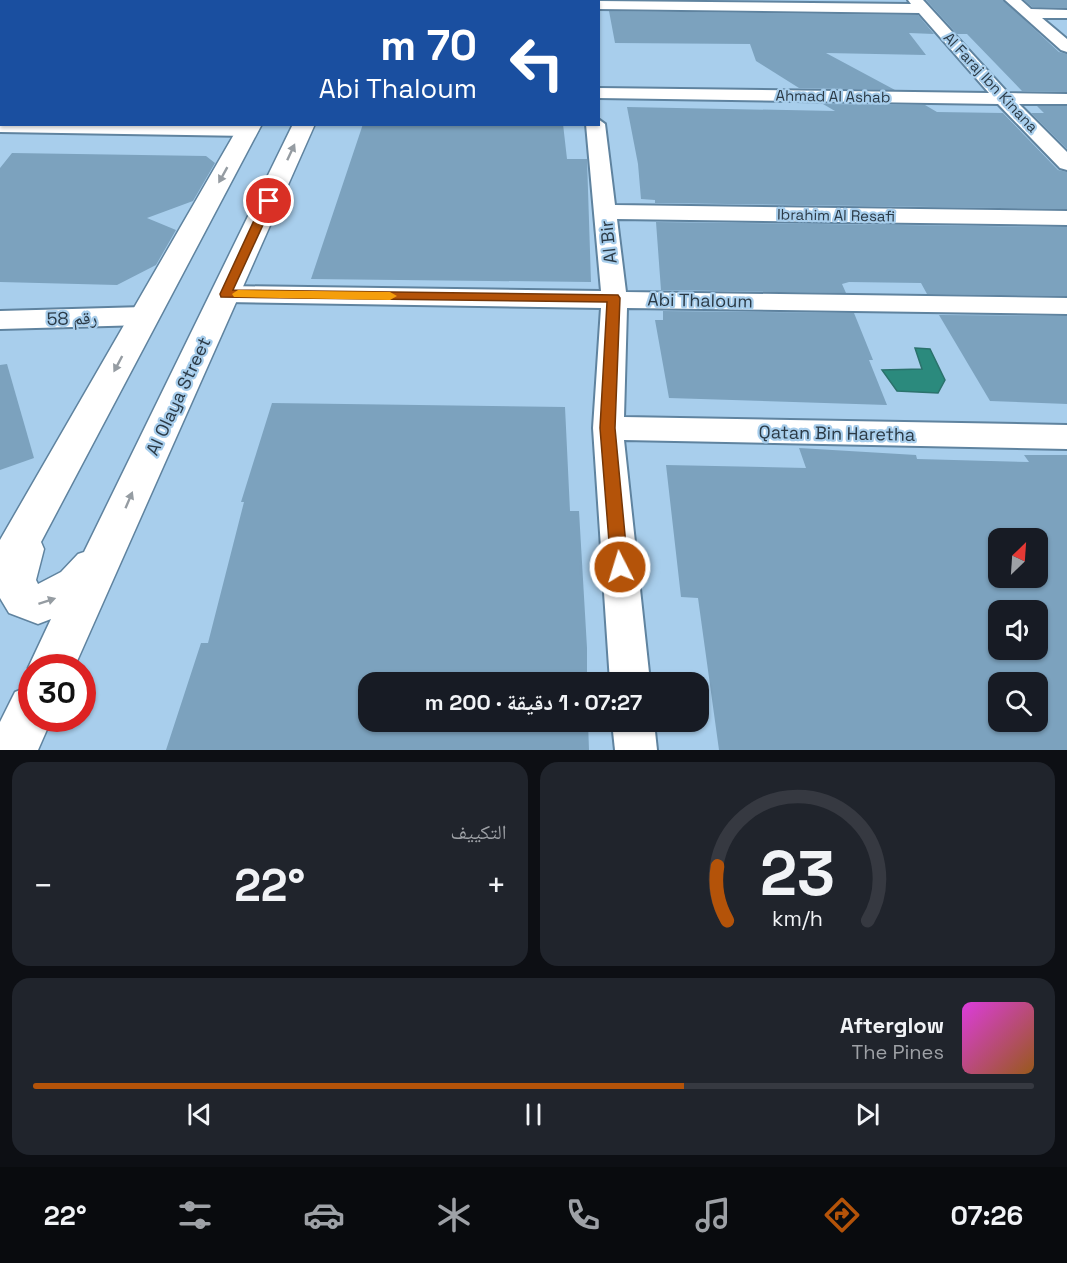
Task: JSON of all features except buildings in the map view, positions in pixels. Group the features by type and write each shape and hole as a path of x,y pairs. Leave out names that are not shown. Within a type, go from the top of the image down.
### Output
{"main road":[{"name":"Al Olaya Street","path":"58,654 303,126"},
{"path":"0,579 250,127"},
{"path":"29,527 15,582 24,599 38,604 62,595 83,581 114,536"},
{"path":"12,750 21,732"}],"street":[{"path":"1012,0 1067,47"},
{"path":"600,5 919,5"},
{"name":"Al Faraj Ibn Kinana","path":"919,5 1067,164"},
{"path":"1028,13 1067,14"},
{"name":"Ahmad Al Ashab","path":"600,93 1067,99"},
{"path":"0,126 250,127"},
{"name":"Al Bir","path":"595,126 614,298 608,428 629,672"},
{"name":"Ibrahim Al Resafi","path":"605,212 1067,218"},
{"name":"Abi Thaloum","path":"226,294 1067,306"},
{"name":"رقم 58","path":"0,320 144,316"},
{"name":"Qatan Bin Haretha","path":"608,428 1067,437"},
{"path":"634,732 636,750"}],"shaded area":[{"path":"915,348 930,349 945,380 938,393 897,391 882,370 922,369"}],"slow traffic":[{"path":"238,294 390,296"}],"route":[{"path":"269,201 226,294 614,298 608,428 620,567"}]}
